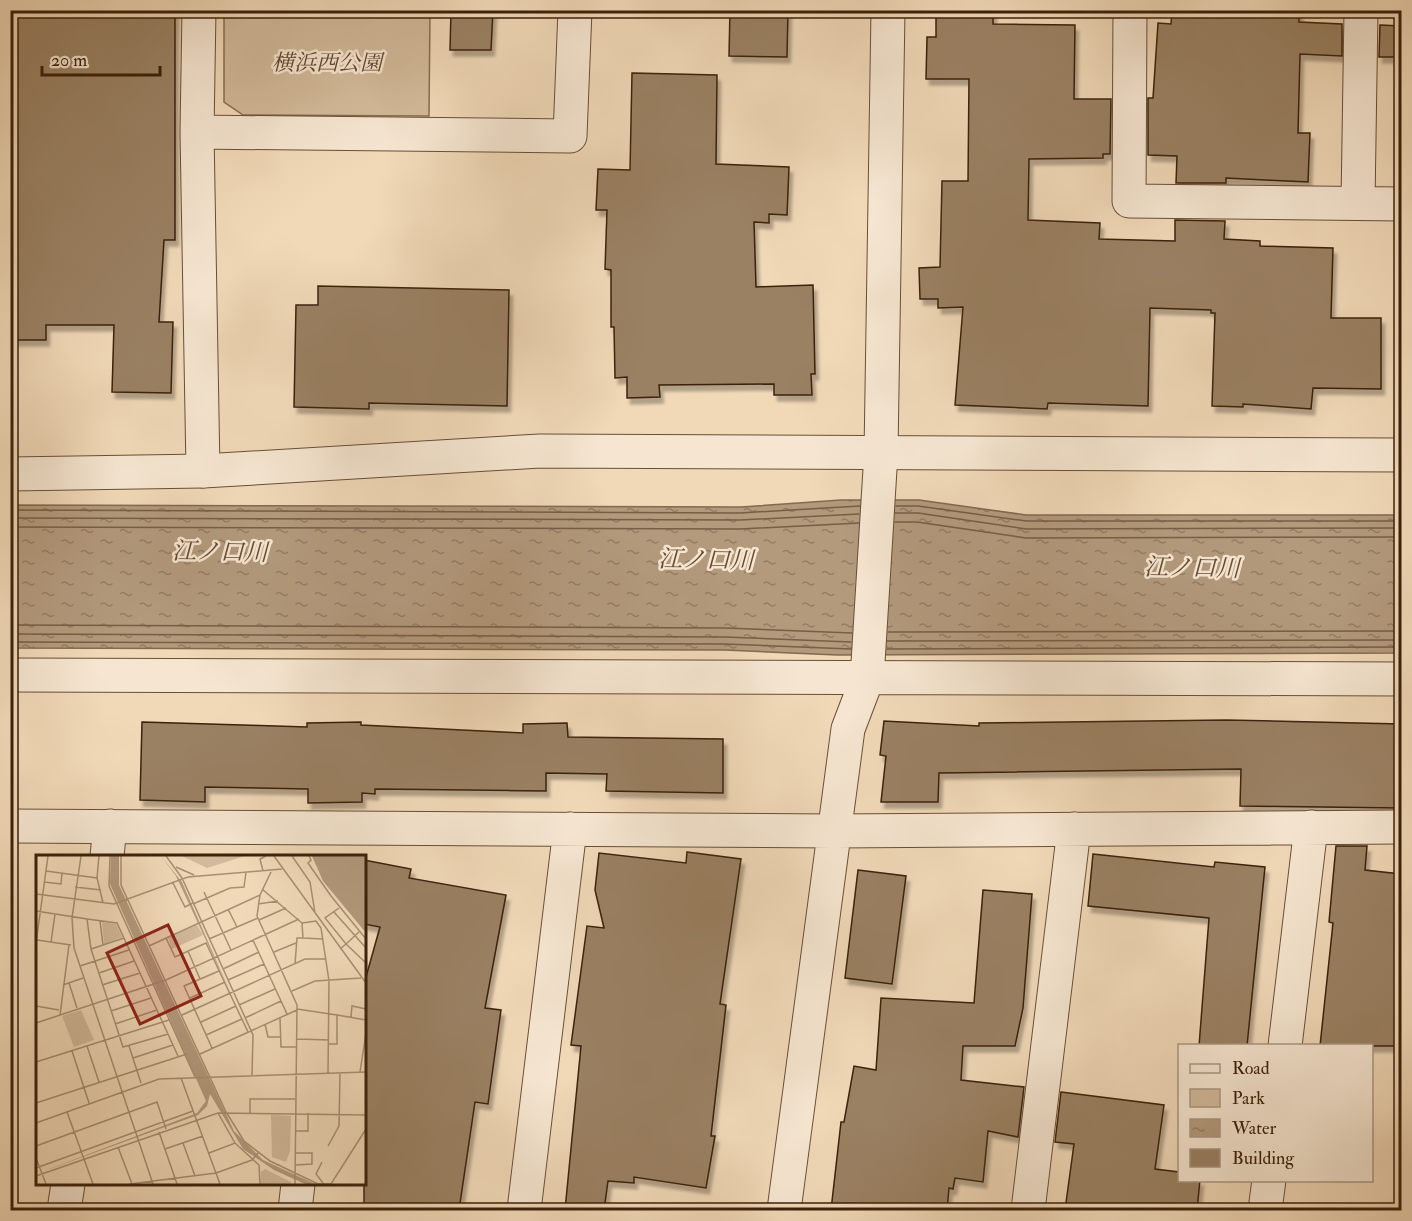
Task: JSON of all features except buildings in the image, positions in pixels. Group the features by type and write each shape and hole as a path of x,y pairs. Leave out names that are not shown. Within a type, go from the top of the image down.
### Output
{"street":[{"path":"199,10 197,132 203,471"},
{"path":"197,132 570,136 575,10"},
{"path":"784,1210 848,729 867,679 881,453 888,10"},
{"path":"1130,10 1129,201 1401,204"},
{"path":"1358,203 1361,10"},
{"path":"10,474 203,471 540,451 1401,455"},
{"path":"10,675 1401,679"},
{"path":"10,826 109,841 340,842 570,829 834,831 1401,827"},
{"path":"1285,1044 1311,827"},
{"path":"524,1210 570,829"},
{"path":"1028,1210 1074,829"},
{"path":"1265,1210 1269,1182"},
{"path":"64,1210 68,1185"},
{"path":"295,1210 298,1185"}],"green space":[{"name":"横浜西公園","path":"224,11 430,11 429,116 243,115 224,102"}],"water":[{"name":"江ノ口川","path":"841,500 919,500 1026,515 1401,515 1401,653 837,655 725,650 11,648 10,505 741,507"}]}
